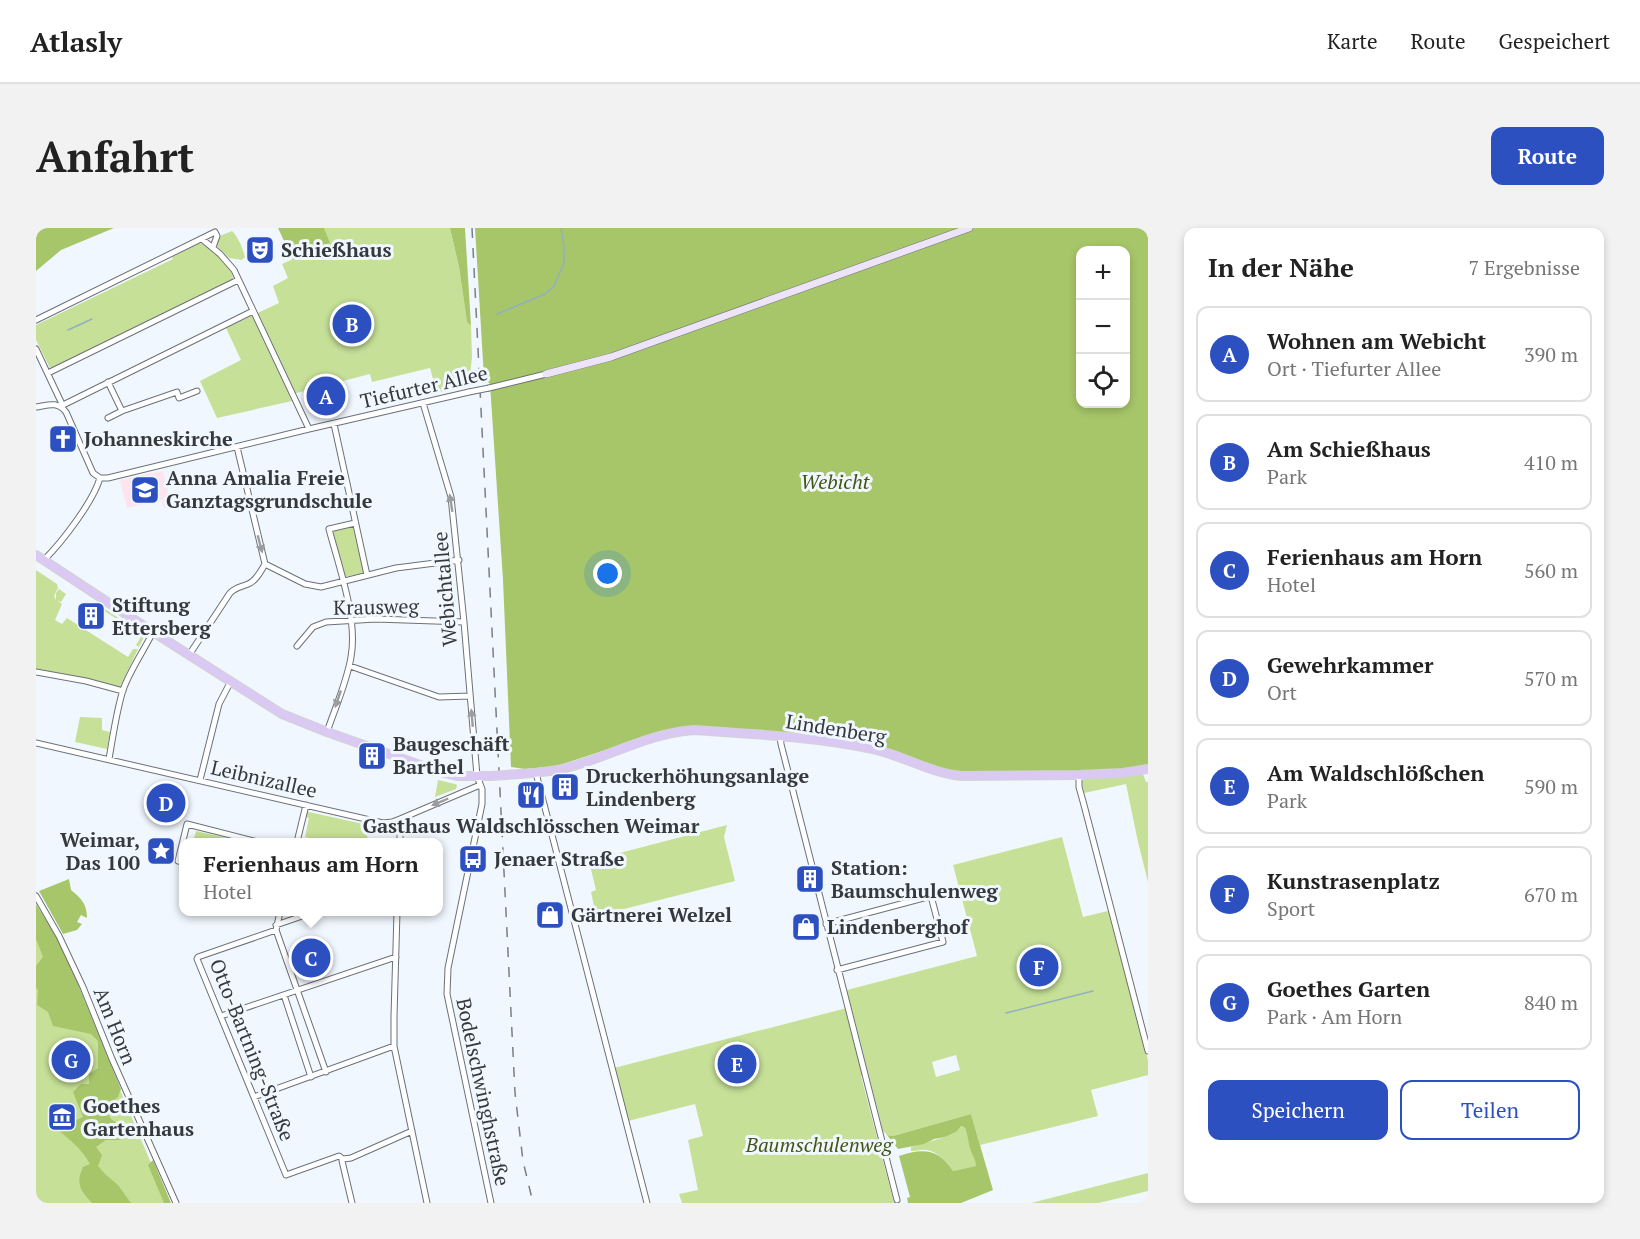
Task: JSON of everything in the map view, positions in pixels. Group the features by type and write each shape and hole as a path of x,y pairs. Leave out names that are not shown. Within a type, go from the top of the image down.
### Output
{"main road":[{"path":"36,555 282,714 440,772 478,780 491,776 536,773"},
{"name":"Lindenberg","path":"536,773 567,768 658,736 694,730 780,736 845,744 877,750 954,776 1079,775 1148,770"}],"street":[{"path":"546,374 611,357 969,228"},
{"path":"36,320 215,232 217,236 213,247"},
{"path":"202,239 228,262 309,429"},
{"path":"48,373 238,280"},
{"path":"36,407 62,405 253,311"},
{"path":"36,349 93,473 100,478 93,496 44,560"},
{"name":"Tiefurter Allee","path":"100,478 108,478 546,374"},
{"path":"108,382 122,411"},
{"path":"108,418 177,392 179,398 197,391"},
{"name":"Webichtallee","path":"423,403 451,497 459,560 478,780"},
{"path":"334,423 367,575"},
{"path":"189,655 230,593 236,587 254,581 265,564 237,447"},
{"path":"327,732 350,666 352,647 351,621 330,529 355,523"},
{"path":"265,564 310,585 321,586 396,568 459,560"},
{"name":"Krausweg","path":"297,646 309,630 326,622 376,619 464,622"},
{"path":"109,759 116,716 123,691 153,632"},
{"path":"350,666 439,697 470,696"},
{"path":"36,672 86,681 123,691"},
{"path":"201,780 219,704 231,681"},
{"path":"780,736 837,970 865,1070 897,1200"},
{"name":"Leibnizallee","path":"36,743 383,823 400,819 478,780"},
{"path":"536,773 647,1203"},
{"path":"1079,775 1079,787 1148,1051"},
{"name":"Bodelschwinghstraße","path":"478,780 482,804 448,968 447,990 448,1005 491,1203"},
{"path":"298,838 306,805"},
{"path":"400,819 400,838"},
{"path":"184,838 187,824 239,838"},
{"name":"Am Horn","path":"36,896 59,936 83,987 176,1203"},
{"path":"826,924 931,896 943,942 837,970"},
{"path":"279,916 276,927 326,1072"},
{"path":"276,927 305,916"},
{"path":"398,916 394,1046 427,1203"},
{"name":"Otto-Bartning-Straße","path":"276,927 196,959 286,1175 339,1156 343,1159"},
{"path":"221,1016 396,957"},
{"path":"284,994 311,1077"},
{"path":"254,1097 394,1046"},
{"path":"352,1203 343,1159 351,1158 412,1131"}],"shaded area":[{"name":"Anna Amalia Freie Ganztagsgrundschule","path":"163,471 171,506 164,508 161,500 127,508 120,480"}],"green space":[{"path":"36,228 114,228 61,250 36,271"},
{"path":"278,228 324,228 330,243 293,260"},
{"path":"324,228 450,228 459,267 467,322 471,326 472,357 469,385 437,393 430,368 372,382 370,374 289,395 292,401 217,418 200,381 241,360 226,328 279,303 273,286 288,278 282,264 329,243"},
{"path":"450,228 465,228 471,326 467,322 459,267"},
{"name":"Webicht","path":"475,228 1148,228 1148,766 1106,771 976,773 947,771 826,738 788,733 680,727 557,766 525,769 511,767 503,580 490,384 484,378"},
{"path":"232,231 243,250 245,257 242,260 229,258 217,246 218,239 222,235"},
{"path":"200,243 221,257 232,274 231,281 50,368 36,340 36,325 173,259 172,257"},
{"path":"353,527 364,573 344,577 333,531"},
{"path":"36,570 57,584 58,588 54,596 56,600 56,593 59,589 66,594 61,602 57,600 62,604 55,620 62,624 67,618 128,657 133,649 138,649 119,689 36,670"},
{"path":"100,606 145,635 139,647 136,645 142,635 101,609"},
{"path":"80,717 102,718 102,730 110,732 107,749 75,742"},
{"path":"1143,774 1148,782 1148,882 1126,784 1084,793 1082,781 1087,778"},
{"path":"438,780 457,785 456,789 435,797"},
{"path":"304,811 368,825 367,838 305,837 309,818 303,816"},
{"path":"727,825 724,837 735,881 596,916 591,892 596,890 589,861"},
{"path":"196,831 227,838 194,838"},
{"path":"1062,837 1083,917 1108,911 1148,1060 1148,1075 1091,1090 1098,1116 980,1145 971,1114 893,1136 883,1131 847,990 977,956 953,865","holes":["956,1055 960,1070 936,1077 932,1062"]},
{"path":"69,879 71,890 85,905 87,918 81,915 77,922 82,924 77,930 63,934 39,891"},
{"path":"36,904 56,936 71,967 121,1089 118,1097 105,1107 111,1119 130,1132 120,1140 106,1140 96,1147 102,1155 98,1166 118,1185 131,1203 92,1203 82,1191 79,1183 83,1167 90,1164 79,1149 57,1129 83,1117 73,1092 81,1084 89,1084 89,1074 98,1068 98,1041 91,1034 53,1026 48,1012 37,1005 36,966 43,957 36,939"},
{"path":"36,907 66,963 168,1203 36,1203"},
{"name":"Baumschulenweg","path":"847,1008 864,1075 861,1076 894,1203 682,1203 679,1194 698,1190 688,1140 703,1136 695,1104 628,1121 614,1068"},
{"path":"971,1114 993,1190 961,1203 908,1203 907,1198 910,1197 899,1156 923,1151 942,1158 953,1171 976,1166 966,1131 961,1126 956,1132 945,1137 898,1149 887,1135 893,1136"},
{"path":"960,1126 965,1128 977,1166 953,1171 934,1152 911,1151 911,1147 945,1137 956,1132"},
{"path":"153,1160 171,1203 164,1203 148,1165"},
{"path":"1148,1173 1148,1191 1099,1203 1031,1203"}],"waterway":[{"path":"497,314 545,294 554,286 564,263 561,228"},
{"path":"68,330 92,319"},
{"path":"1006,1013 1093,991"}],"railway":[{"path":"472,228 515,1093 523,1161 533,1203"}],"place":[{"name":"Schießhaus","path":"260,250"},
{"name":"Am Schießhaus","path":"352,324"},
{"name":"Wohnen am Webicht","path":"326,396"},
{"name":"Johanneskirche","path":"63,439"},
{"name":"Anna Amalia Freie Ganztagsgrundschule","path":"145,490"},
{"name":"Stiftung Ettersberg","path":"91,616"},
{"name":"Baugeschäft Barthel","path":"372,756"},
{"name":"Druckerhöhungsanlage Lindenberg","path":"565,787"},
{"name":"Gasthaus Waldschlösschen Weimar","path":"531,795"},
{"name":"Gewehrkammer","path":"166,803"},
{"name":"Weimar, Das 100","path":"161,851"},
{"name":"Jenaer Straße","path":"473,859"},
{"name":"Station: Baumschulenweg","path":"810,879"},
{"name":"Gärtnerei Welzel","path":"550,915"},
{"name":"Lindenberghof","path":"806,927"},
{"name":"Ferienhaus am Horn","path":"311,958"},
{"name":"Kunstrasenplatz","path":"1039,967"},
{"name":"Goethes Garten","path":"71,1060"},
{"name":"Am Waldschlößchen","path":"737,1064"},
{"name":"Goethes Gartenhaus","path":"62,1117"}]}
